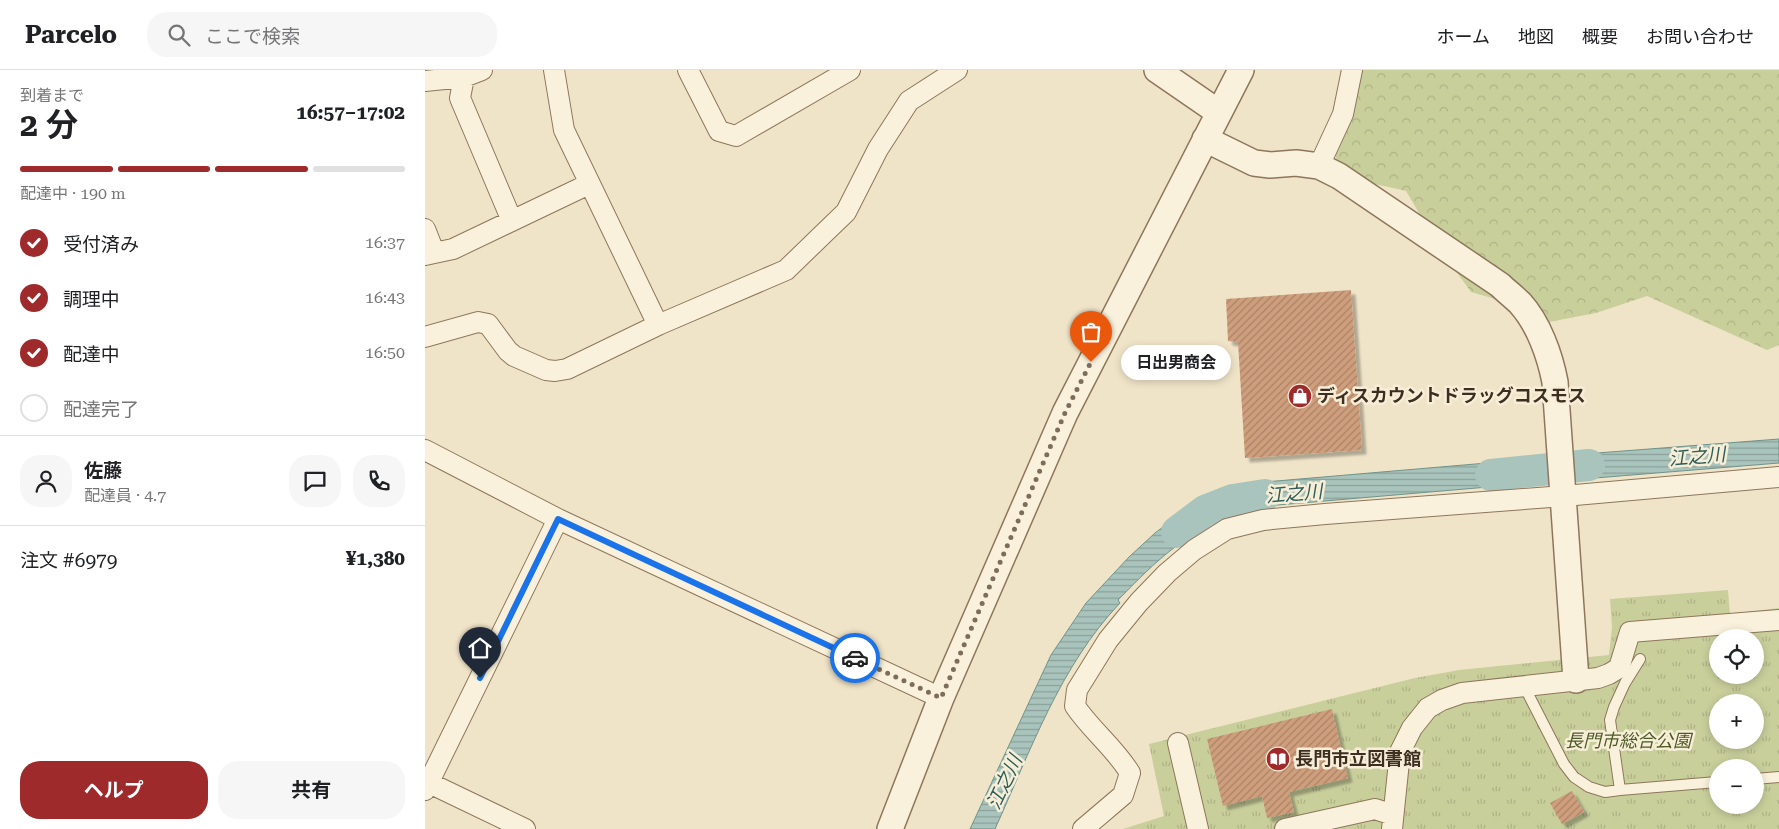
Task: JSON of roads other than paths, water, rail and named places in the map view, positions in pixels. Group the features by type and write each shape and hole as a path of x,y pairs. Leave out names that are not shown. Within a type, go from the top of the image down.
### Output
{"street":[{"path":"554,70 564,130 658,324"},
{"path":"688,70 719,131 737,136 850,70"},
{"path":"425,337 478,322 488,324 508,352 539,368 555,371 575,365 658,324 786,270 846,212 878,149 909,101 957,70"},
{"path":"1157,70 1218,112"},
{"path":"890,829 941,698 1065,413 1241,70"},
{"path":"1319,166 1343,114 1352,70"},
{"path":"473,74 460,98 513,221"},
{"path":"425,81 473,74"},
{"path":"1205,139 1254,163 1270,165 1296,163 1319,166 1339,176 1500,285 1521,304 1538,332 1551,361 1555,382 1576,680"},
{"path":"425,229 430,254 453,249 589,184"},
{"path":"425,450 558,519 941,698"},
{"path":"1083,829 1123,796 1129,773 1121,758 1075,706 1077,690 1107,640 1139,602 1167,573 1194,550 1227,529 1263,520 1779,477"},
{"path":"525,829 426,785 558,519"},
{"path":"1393,822 1400,752 1412,728 1428,708 1443,700 1462,693 1598,678 1619,668 1631,632 1779,620"},
{"path":"1178,743 1198,829"},
{"path":"1285,829 1375,808 1393,822"}],"lane":[{"path":"1620,790 1610,720 1625,683 1640,659"},
{"path":"1524,686 1565,764 1574,777 1589,787 1605,792 1709,783"},
{"path":"1764,779 1779,778"}],"water":[{"path":"1779,439 1779,463 1546,482 1545,457"},
{"path":"1534,459 1535,483 1278,505 1252,508 1228,515 1219,494 1253,483"},
{"path":"1208,497 1217,521 1176,546 1152,566 1118,600 1120,603 1080,654 1063,682 1034,740 995,829 970,829 1051,655 1086,603 1129,557 1155,533 1183,512"}],"waterway":[{"name":"江之川","path":"1491,475 1589,465"},
{"name":"江之川","path":"1177,532 1205,511 1233,500 1265,495"}],"place":[{"name":"日出男商会","path":"1091,362"},
{"name":"ディスカウントドラッグコスモス","path":"1300,396"},
{"name":"長門市立図書館","path":"1278,759"}],"park label":[{"name":"長門市総合公園","path":"1628,741"}]}
